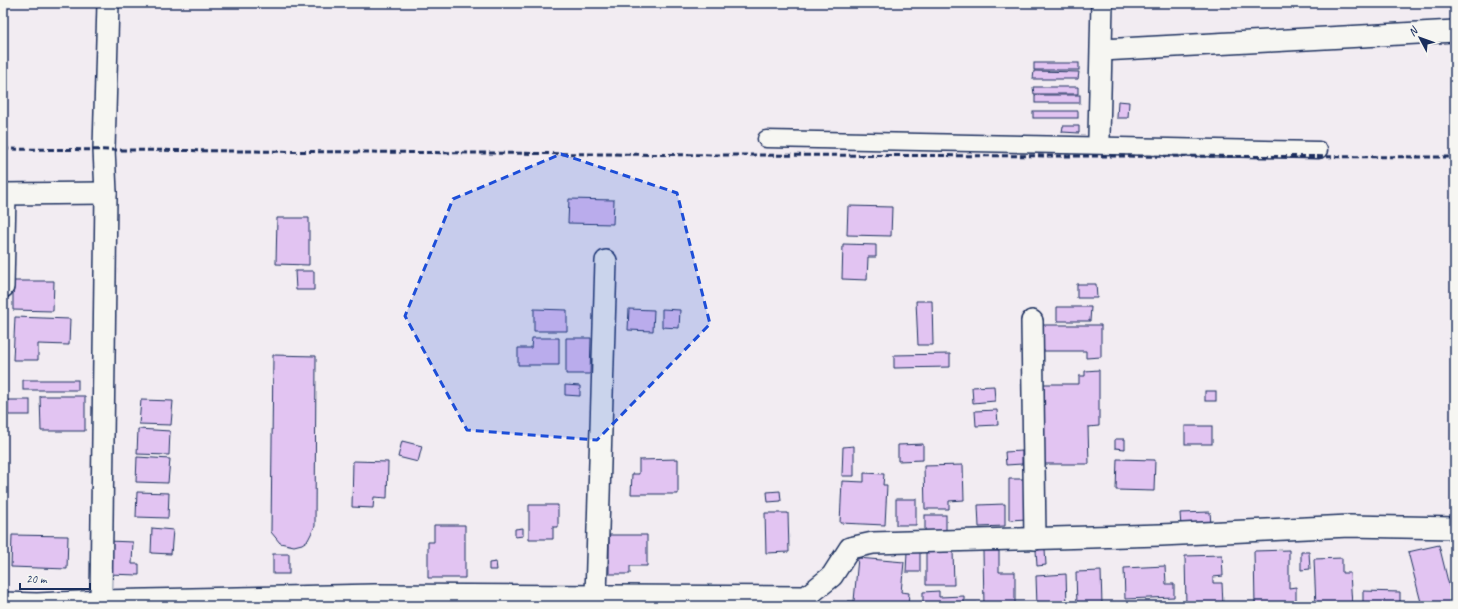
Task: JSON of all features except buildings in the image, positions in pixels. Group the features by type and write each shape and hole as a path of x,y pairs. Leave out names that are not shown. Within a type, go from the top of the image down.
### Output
{"street":[{"path":"101,601 106,193 104,149 108,3"},
{"path":"1099,137 1102,3"},
{"path":"1102,50 1455,31"},
{"path":"766,139 1319,150"},
{"path":"3,287 4,194 106,193"},
{"path":"596,596 606,260"},
{"path":"1032,321 1035,539"},
{"path":"3,603 37,605 101,601 375,595 806,596 832,576 850,548 873,543 1161,535 1349,526 1455,528"}],"highlighted area":[{"path":"561,154 677,193 710,324 597,440 467,430 405,316 453,199"}],"railway":[{"path":"3,149 720,155 1455,157"}]}
